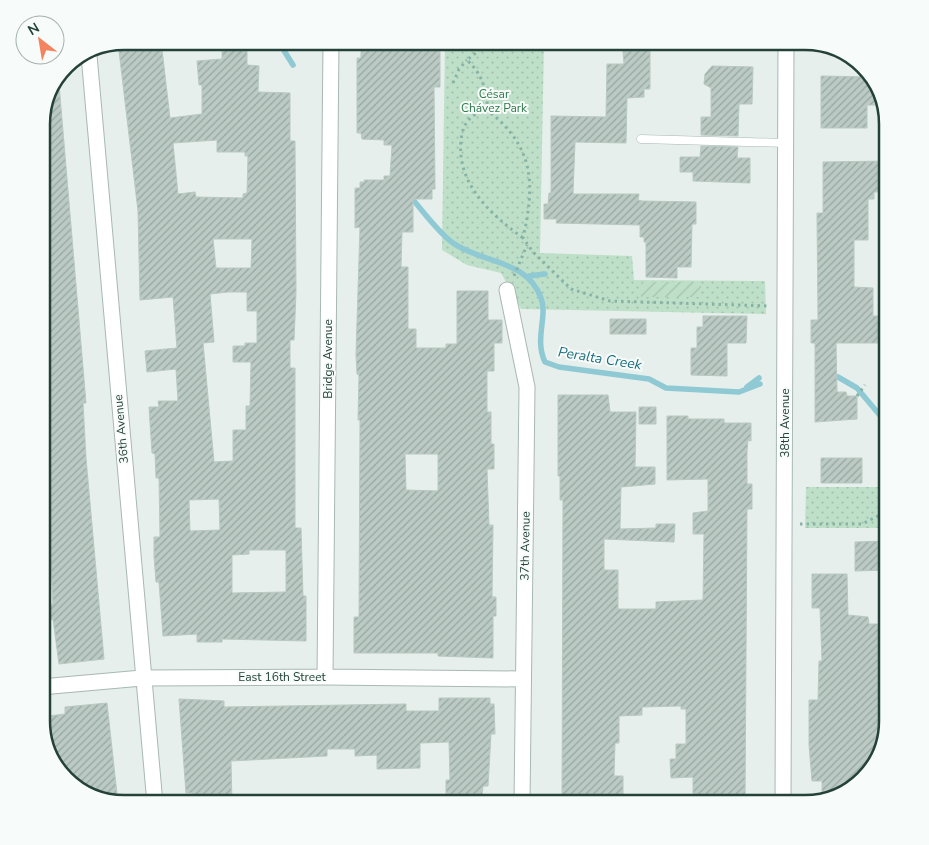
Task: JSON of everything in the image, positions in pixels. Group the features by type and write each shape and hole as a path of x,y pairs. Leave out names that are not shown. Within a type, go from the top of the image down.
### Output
{"street":[{"name":"Bridge Avenue","path":"325,677 331,50"},
{"name":"38th Avenue","path":"783,795 786,50"},
{"name":"36th Avenue","path":"88,60 142,678 154,795"},
{"name":"37th Avenue","path":"507,290 517,347 527,387 522,795"},
{"name":"East 16th Street","path":"50,686 142,678 522,679"}],"lane":[{"path":"641,139 786,143"}],"path":[{"path":"453,83 459,69 480,50"},
{"path":"467,60 477,70 485,83 488,111"},
{"path":"523,238 530,210 532,183 527,165 521,148 500,120 488,111 479,112 470,118 463,128 460,158 467,180 479,200 493,215 523,238 527,245 571,289 610,301 785,306"},
{"path":"507,290 527,245"},
{"path":"857,396 865,386"},
{"path":"784,524 862,524 879,516"}],"green space":[{"name":"César Chávez Park","path":"445,50 544,50 540,253 632,256 634,280 765,281 766,314 521,309 501,273 467,265 442,250"},
{"path":"641,282 701,282 701,297 641,297"},
{"path":"806,487 879,487 879,528 805,528"}],"building":[{"path":"162,50 170,118 202,114 202,85 199,85 197,61 222,59 222,50 247,50 247,65 259,66 258,92 290,93 290,141 295,141 296,292 294,340 290,340 290,368 295,368 295,528 301,528 303,596 306,596 306,641 222,639 222,642 197,642 197,634 163,636 159,582 156,582 154,556 154,537 160,537 159,478 156,478 155,454 152,453 149,407 159,407 158,401 178,401 176,369 147,372 145,351 177,348 173,297 140,300 138,211 119,51","holes":["217,140 217,152 245,152 245,156 248,156 247,193 243,194 243,198 196,197 195,192 178,194 173,143","213,239 252,239 251,268 216,268","247,292 247,311 257,311 257,343 233,346 233,362 251,362 250,406 246,406 246,430 233,430 233,461 214,462 203,343 214,342 210,294","219,499 220,530 190,531 189,500","249,550 286,550 286,592 232,593 232,555 249,554"]},
{"path":"361,50 440,50 440,87 434,87 435,189 432,189 432,199 413,199 413,232 402,232 401,267 408,267 408,329 416,329 416,348 446,348 446,344 457,344 457,291 488,291 488,320 502,320 502,343 494,343 494,371 487,371 487,412 491,412 491,444 494,444 494,469 487,469 489,525 493,525 492,597 496,597 496,616 493,616 493,658 438,656 438,653 354,653 354,617 359,617 360,420 358,420 359,375 357,374 356,354 360,227 355,228 355,188 360,188 360,182 365,182 364,180 384,180 384,176 390,176 392,145 384,145 384,140 362,139 361,133 357,133 357,58 361,58","holes":["405,454 438,454 438,491 406,490"]},
{"path":"650,50 650,89 644,89 644,97 627,98 626,143 575,142 573,194 639,194 638,200 642,201 696,202 696,224 692,224 691,267 677,267 677,278 646,277 646,242 644,242 644,237 640,237 640,225 556,223 557,219 544,219 544,204 548,204 549,193 551,193 551,116 606,117 607,64 624,64 623,51"},
{"path":"712,66 753,67 752,104 739,104 738,136 701,135 701,117 711,117 711,88 704,84 705,74"},
{"path":"821,76 861,77 871,92 876,105 867,105 867,128 821,128"},
{"path":"59,89 86,403 83,403 86,458 104,659 59,664 53,619 50,620 50,605 53,604 50,542 50,120 53,105"},
{"path":"701,146 738,147 737,158 750,158 750,183 693,181 693,172 680,172 680,157 700,157"},
{"path":"879,161 879,190 874,192 874,199 868,199 868,240 854,240 854,287 873,288 873,316 879,316 879,343 836,343 837,392 846,392 847,396 857,396 857,419 815,422 815,343 811,343 811,320 818,320 817,213 823,213 823,162"},
{"path":"703,316 747,316 746,343 727,343 727,376 691,375 691,348 697,348 697,327 703,327"},
{"path":"610,319 646,319 646,334 610,334"},
{"path":"558,395 608,395 610,412 636,412 635,467 655,467 655,484 621,487 620,529 656,528 656,524 675,524 674,542 604,539 604,570 618,570 618,609 656,609 656,602 703,600 704,534 693,534 693,513 708,511 708,479 667,480 667,416 688,416 688,419 724,419 724,423 751,423 751,441 748,440 747,452 747,484 752,484 752,509 747,509 745,795 693,795 693,777 671,778 670,759 676,759 676,744 686,744 686,709 681,709 681,706 642,707 642,715 619,716 619,743 615,743 614,776 623,776 623,795 562,795 563,500 560,500 560,476 558,476"},
{"path":"639,407 656,407 656,424 639,424"},
{"path":"821,458 862,458 862,483 821,483"},
{"path":"879,541 879,570 855,571 855,542"},
{"path":"812,574 847,574 848,615 868,617 869,624 879,624 878,735 866,762 857,773 846,782 822,793 822,781 812,781 809,745 809,700 818,700 819,661 822,661 820,608 812,608"},
{"path":"439,698 490,698 490,704 494,704 495,734 491,734 488,786 483,786 482,795 446,795 446,780 450,780 449,742 420,743 420,768 377,769 377,755 355,756 355,749 327,749 327,756 231,761 232,795 192,795 192,793 186,793 179,699 224,701 224,707 406,704 406,711 439,711"},
{"path":"107,703 117,794 110,794 83,782 65,766 53,740 50,716 65,714 65,707"}],"waterway":[{"name":"Peralta Creek","path":"284,50 293,65"},
{"name":"Peralta Creek","path":"414,201 453,243 465,250 515,269 526,276 534,285 543,305 541,345 545,362 559,367 649,379 666,388 739,392 760,384"},
{"name":"Peralta Creek","path":"529,276 545,274"},
{"name":"Peralta Creek","path":"838,377 857,388 879,414"},
{"name":"Peralta Creek","path":"747,387 759,378"}]}
